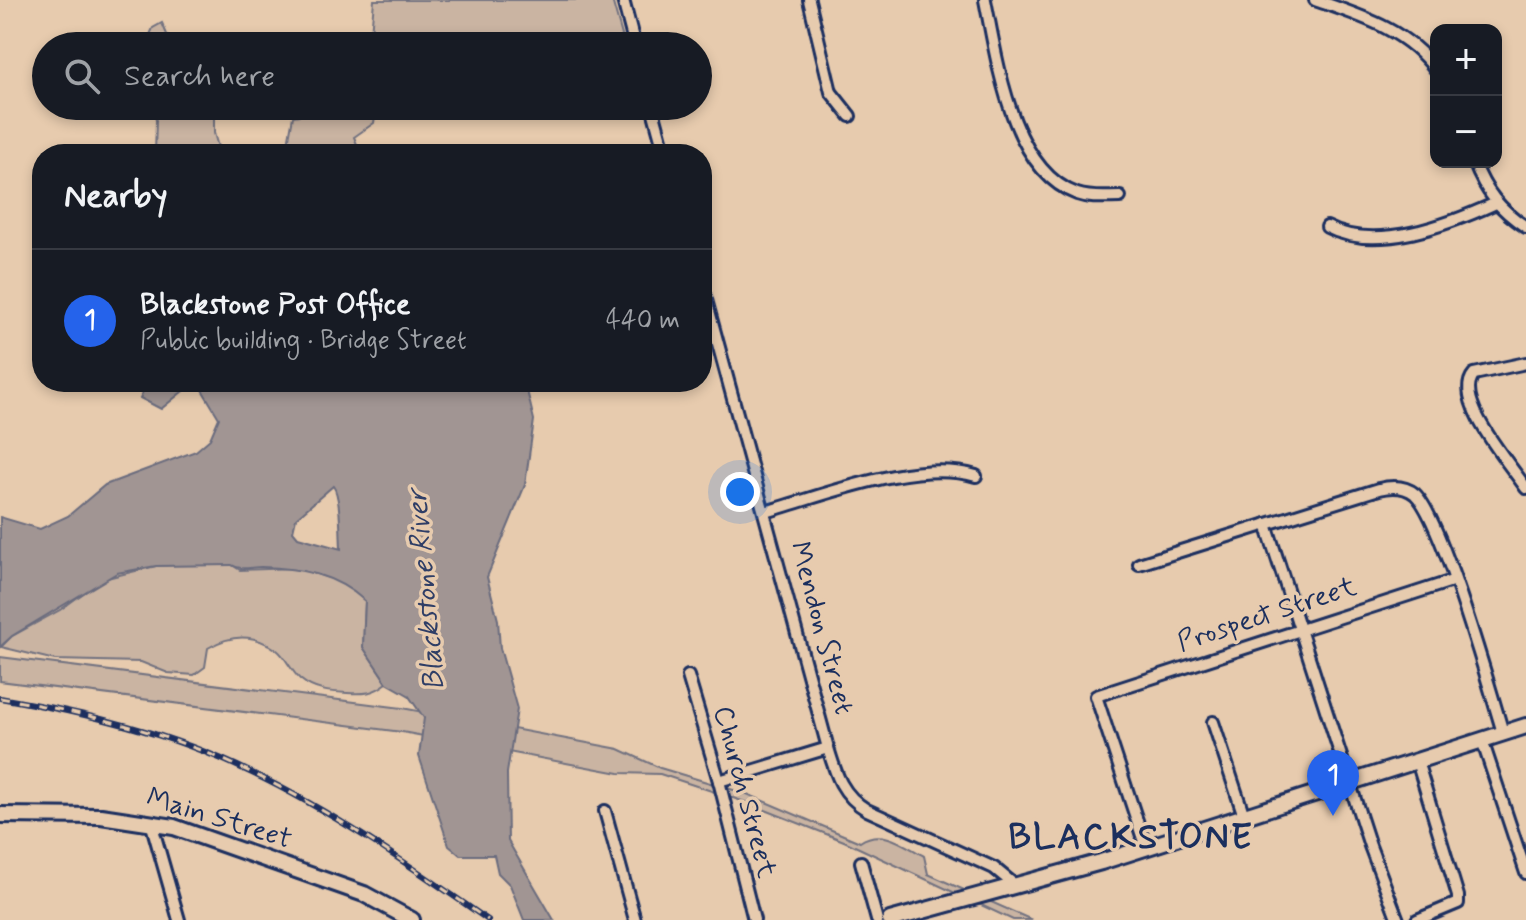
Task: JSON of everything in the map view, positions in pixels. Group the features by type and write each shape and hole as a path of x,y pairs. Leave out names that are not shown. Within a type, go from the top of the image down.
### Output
{"main road":[{"path":"890,920 1146,848 1526,726"},
{"name":"Main Street","path":"0,815 76,815 151,822 332,881 380,901 412,920"}],"street":[{"path":"623,0 631,32"},
{"path":"809,0 831,92 850,116"},
{"path":"985,0 1011,112 1027,146 1066,189 1087,197 1120,197"},
{"path":"1315,0 1397,33 1430,63"},
{"path":"656,120 662,144"},
{"path":"1477,168 1496,203 1526,227"},
{"path":"1327,227 1354,238 1431,229 1496,203"},
{"name":"Mendon Street","path":"712,321 837,776 852,801 994,868 1016,886"},
{"path":"1526,363 1474,374 1467,390 1471,407 1526,488"},
{"path":"765,512 921,470 948,469 976,476"},
{"path":"1139,564 1379,489 1405,489 1415,495 1430,519 1503,733"},
{"path":"1266,524 1398,920"},
{"name":"Prospect Street","path":"1146,848 1096,696 1452,581"},
{"name":"Church Street","path":"688,676 719,781 754,920"},
{"path":"1213,722 1244,816"},
{"path":"1482,740 1526,873"},
{"path":"719,781 828,748"},
{"path":"1417,761 1458,896 1458,903 1417,920"},
{"path":"605,811 635,920"},
{"path":"151,822 179,920"},
{"path":"861,862 877,920"}],"shaded area":[{"path":"374,0 612,0 621,32 371,32"},
{"path":"162,23 166,32 151,32"},
{"path":"156,120 214,120 217,144 155,144"},
{"path":"292,120 374,120 354,137 357,144 288,144"},
{"path":"232,565 240,570 297,568 345,583 365,601 363,647 387,683 363,693 317,688 300,679 277,650 251,638 233,638 208,648 205,667 194,675 168,673 141,662 55,660 1,647 12,636 60,610 103,579 156,566"},
{"path":"0,657 402,708 619,749 660,768 747,794 860,842 876,836 893,839 924,856 928,874 1032,920 1013,920 844,841 745,802 660,774 619,773 402,732 0,681"}],"water":[{"path":"143,392 182,392 161,409 140,398"},
{"name":"Blackstone River","path":"203,392 527,392 534,420 525,485 487,577 498,620 500,648 517,709 507,773 508,841 554,920 524,920 510,885 498,873 494,855 460,855 449,846 419,756 424,718 408,695 387,683 363,647 365,601 342,584 304,571 232,565 156,566 117,573 12,636 0,647 0,517 40,529 68,516 105,485 196,451 210,439 219,418","holes":["333,486 339,506 341,549 298,537 293,531 296,518"]}],"railway":[{"path":"0,698 128,726 220,758 342,822 488,920"}],"place":[{"name":"Blackstone Post Office","path":"1333,816"}],"district":[{"name":"BLACKSTONE","path":"1131,838"}]}
